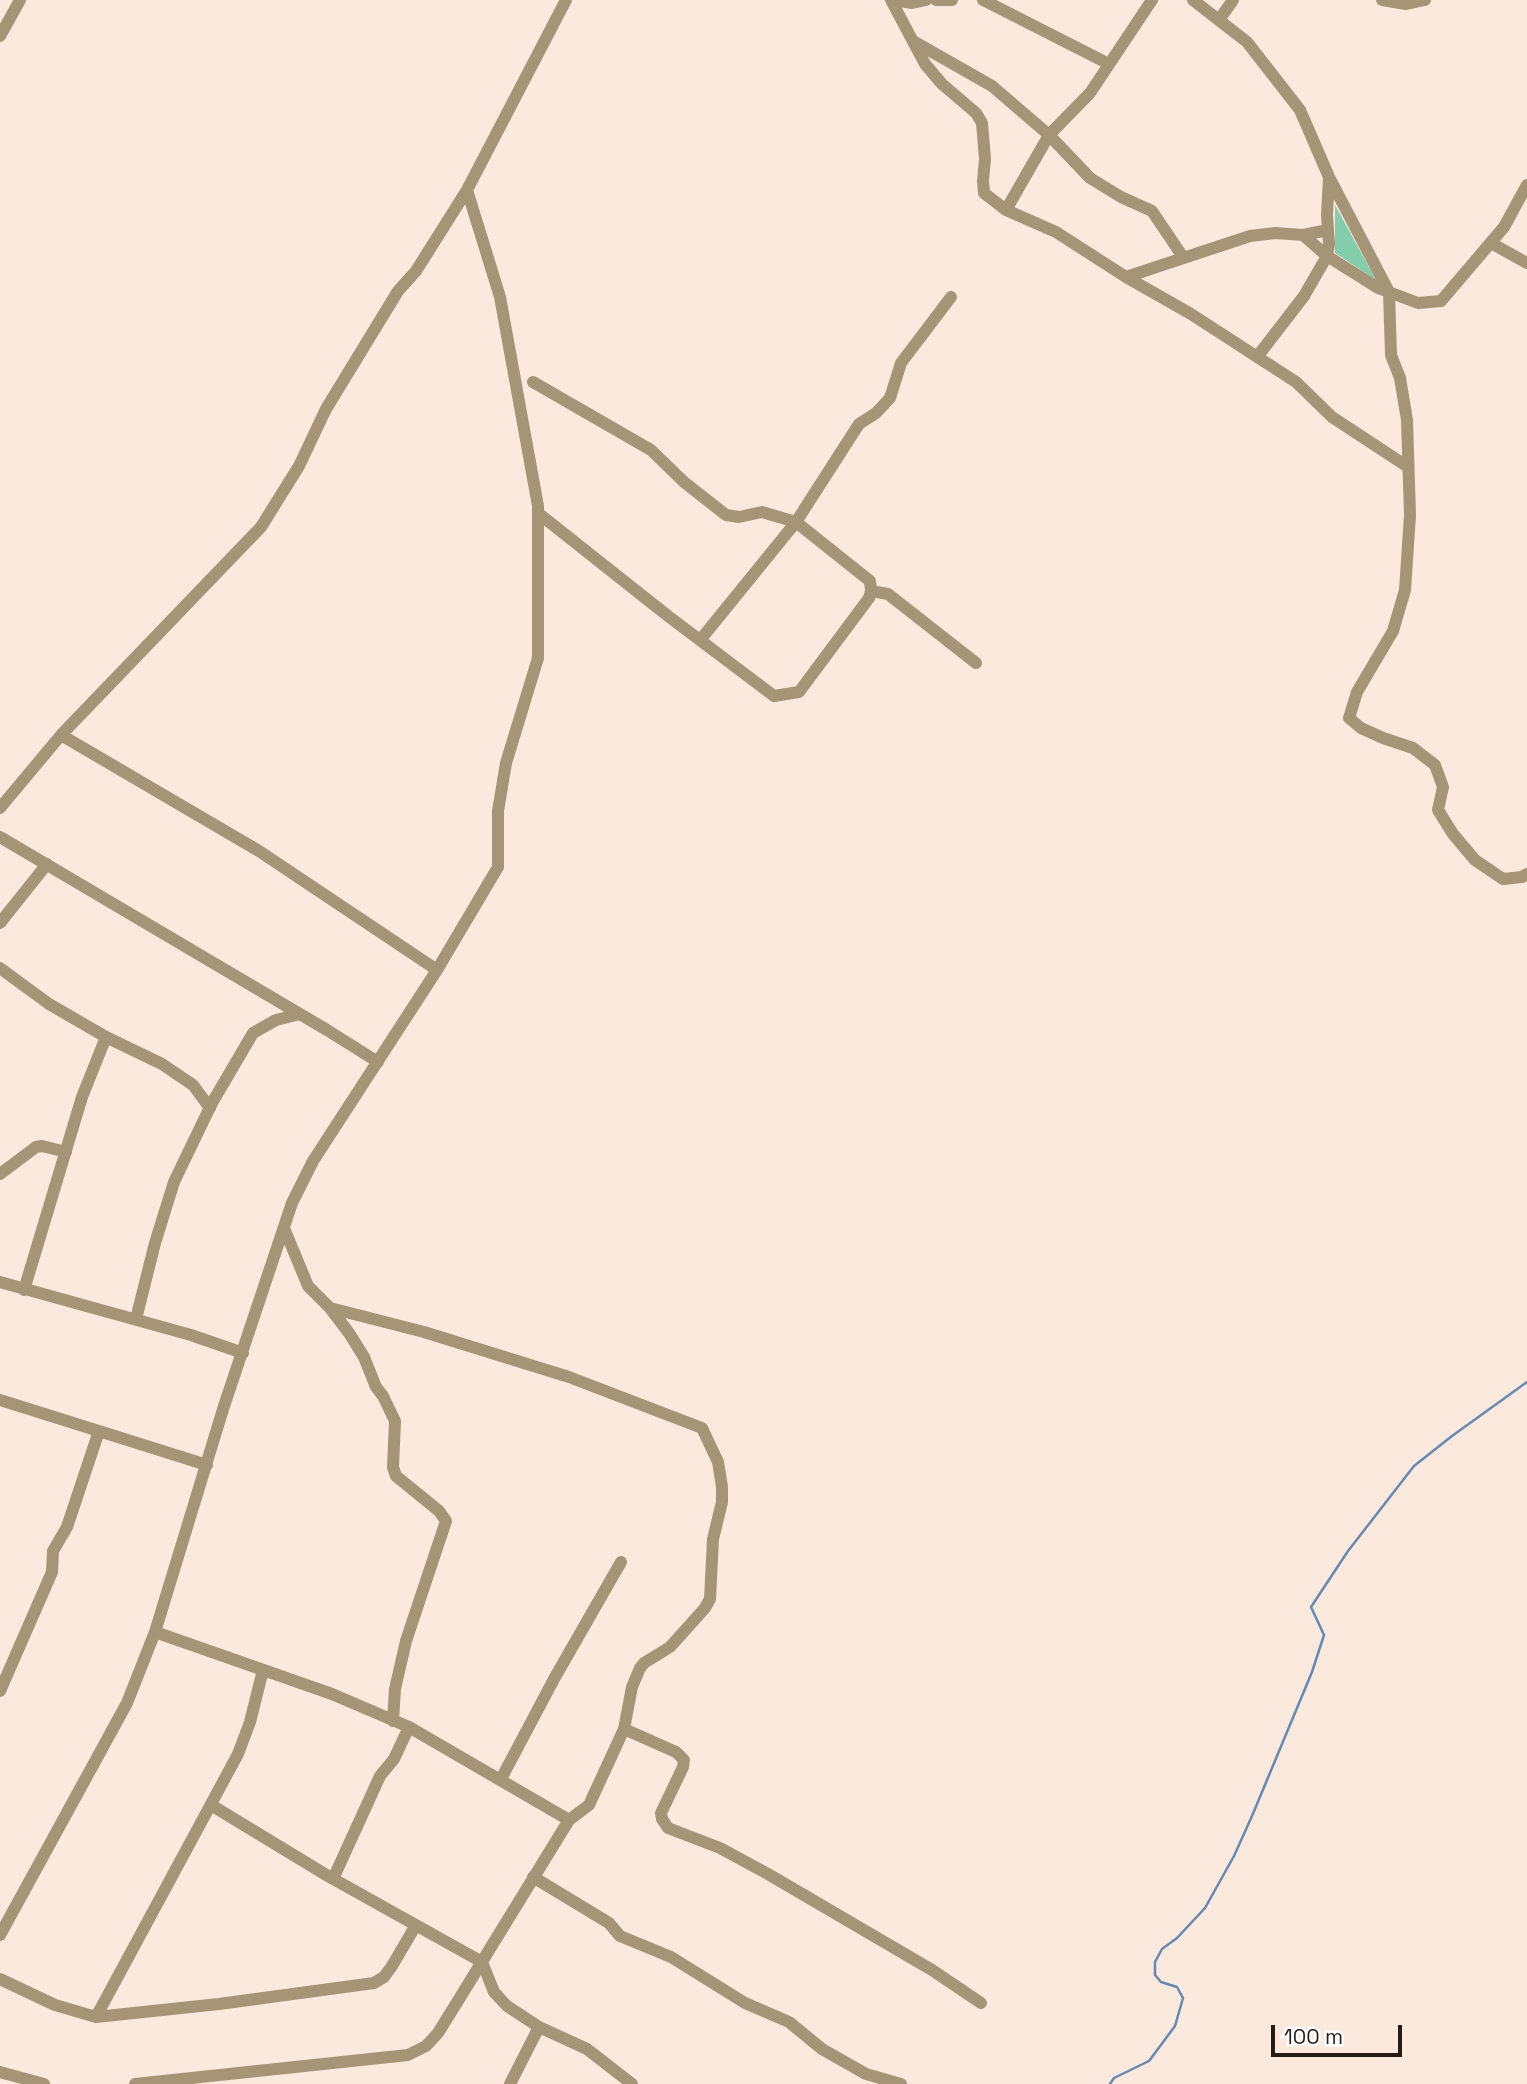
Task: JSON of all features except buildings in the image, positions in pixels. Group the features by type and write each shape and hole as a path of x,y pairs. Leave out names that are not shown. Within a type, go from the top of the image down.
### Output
{"street":[{"path":"0,36 20,0"},
{"path":"0,808 61,735 261,527 299,466 326,409 398,291 416,271 467,190 566,0"},
{"path":"892,0 912,3 926,0"},
{"path":"892,0 925,64 942,84 976,113 982,123 984,193 1006,210 1056,232 1126,277 1191,314 1296,382 1332,417 1408,467"},
{"path":"936,0 952,0"},
{"path":"982,0 1109,64"},
{"path":"1006,210 1049,135 1081,105 1152,0"},
{"path":"1193,0 1247,42 1300,110 1329,177 1389,292 1391,355 1400,378 1407,420 1410,515 1405,590 1393,631 1357,692 1349,718 1361,728 1413,748 1435,765 1443,787 1438,810 1453,834 1475,860 1503,879 1527,874"},
{"path":"1219,20 1233,0"},
{"path":"1382,0 1406,4 1424,0"},
{"path":"913,40 992,86 1049,135 1090,178 1121,197 1152,211 1183,257"},
{"path":"1257,357 1304,296 1327,256 1329,177"},
{"path":"1303,235 1327,256 1378,288 1418,303 1441,301 1504,227 1527,185"},
{"path":"0,1935 127,1703 155,1632 206,1465 292,1203 313,1161 437,970 498,867 498,811 506,763 538,658 538,513 500,298 467,190"},
{"path":"1126,277 1250,236 1275,233 1303,235 1328,230"},
{"path":"1492,243 1527,263"},
{"path":"701,639 796,522 859,424 876,413 890,398 901,363 951,297"},
{"path":"533,382 651,450 684,482 726,515 732,517 762,512 796,522 870,580 871,591 869,598 799,692 774,696 668,617 538,513"},
{"path":"871,591 888,594 976,663"},
{"path":"61,735 259,851 437,970"},
{"path":"0,837 378,1062"},
{"path":"0,923 47,864"},
{"path":"0,968 49,1004 106,1037 162,1064 183,1078 210,1108"},
{"path":"136,1320 155,1243 174,1182 210,1108 253,1033 276,1020 300,1014"},
{"path":"24,1290 82,1097 106,1037"},
{"path":"0,1174 36,1147 66,1152"},
{"path":"284,1228 308,1286 330,1308 364,1357 376,1387 395,1421 393,1467 396,1476 439,1511 446,1521 409,1632 395,1689 394,1721"},
{"path":"0,1282 243,1353"},
{"path":"135,2084 408,2055 426,2046 438,2033 569,1821 589,1805 624,1729 632,1686 640,1668 670,1647 705,1608 710,1598 713,1538 722,1502 722,1487 718,1462 702,1428 569,1377 424,1332 330,1308"},
{"path":"0,1400 206,1465"},
{"path":"0,1691 52,1572 53,1551 67,1527 99,1431"},
{"path":"501,1779 621,1562"},
{"path":"155,1632 332,1693 409,1727 569,1821"},
{"path":"96,2017 238,1754 250,1722 263,1670"},
{"path":"333,1879 380,1776 394,1759 409,1727"},
{"path":"624,1729 676,1752 684,1760 661,1813 668,1828 720,1848 768,1874 932,1970 981,2003"},
{"path":"211,1805 333,1879 482,1962 494,1992 500,1999 539,2027 587,2049 632,2084"},
{"path":"533,1877 609,1923 620,1936 671,1957 745,2003 789,2022 822,2049 866,2074 901,2084"},
{"path":"0,1979 55,2005 96,2017 219,2004 374,1983 384,1977 392,1966 416,1925"},
{"path":"510,2084 539,2027"},
{"path":"0,2072 44,2084"}],"green space":[{"path":"1335,205 1376,280 1335,253"}],"waterway":[{"path":"1110,2084 1114,2078 1149,2061 1175,2026 1183,1998 1177,1987 1161,1982 1155,1975 1155,1962 1162,1949 1177,1938 1205,1908 1234,1856 1252,1816 1312,1672 1324,1635 1311,1607 1348,1551 1414,1466 1527,1382"}]}
